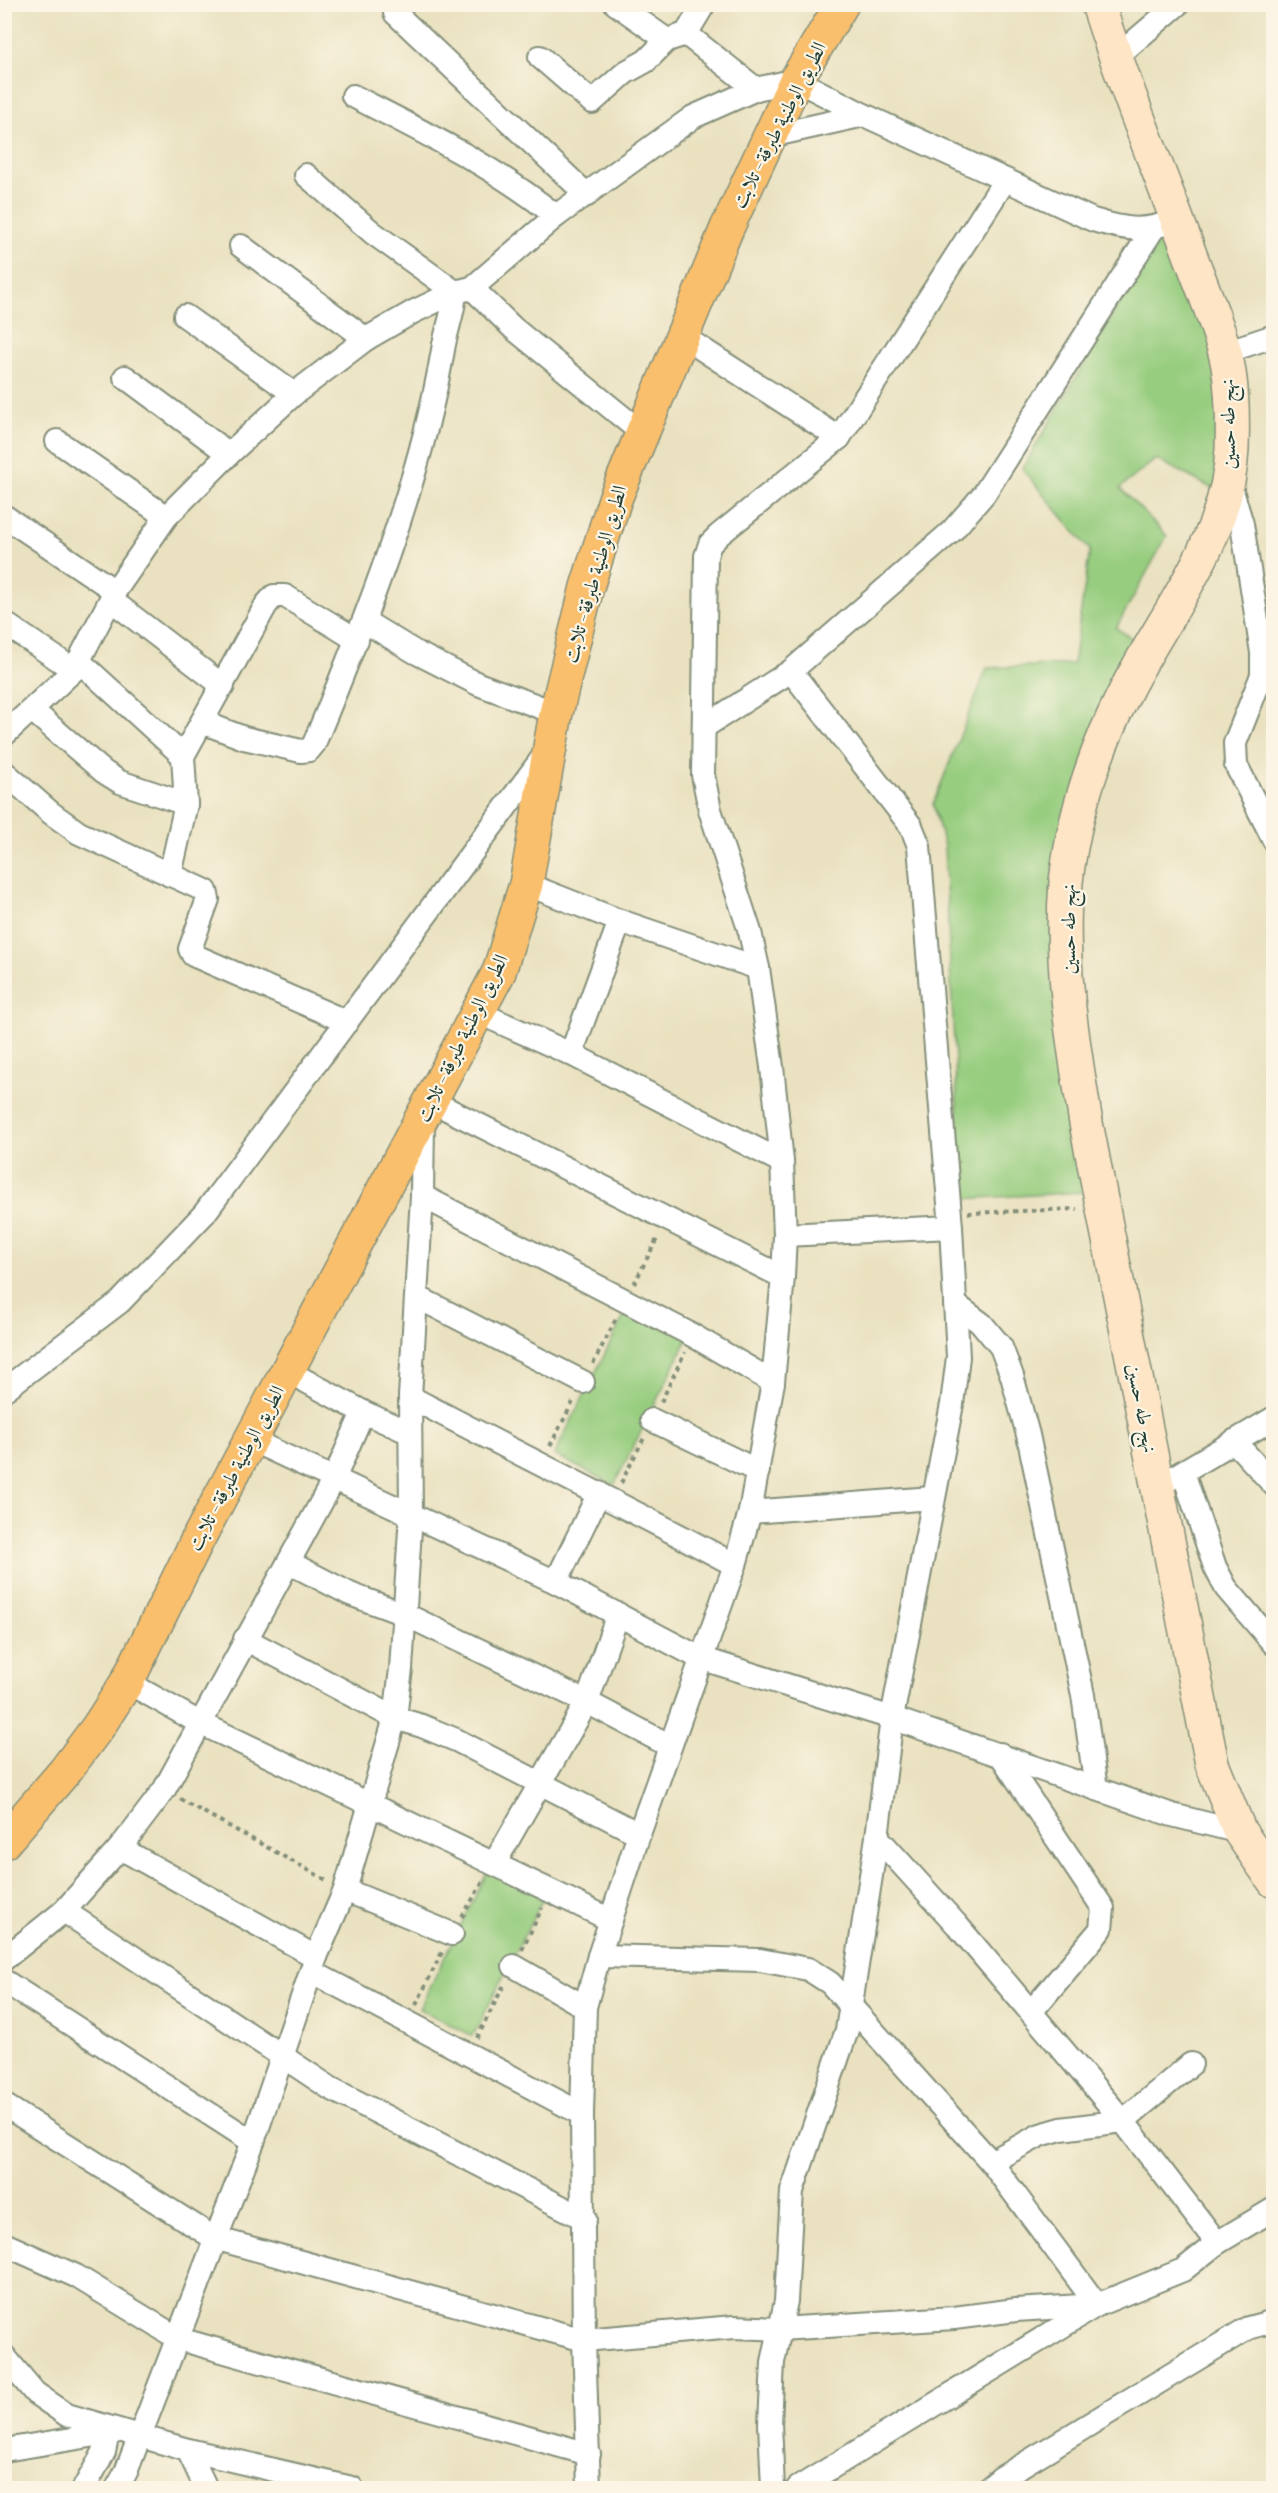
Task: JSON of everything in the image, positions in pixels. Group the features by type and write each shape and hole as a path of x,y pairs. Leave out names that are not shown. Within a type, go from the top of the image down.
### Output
{"main road":[{"name":"الطريق الوطنية طبرقة - تلابت","path":"4,1842 65,1771 98,1727 127,1682 198,1539 499,972 526,884 556,713 587,587 615,499 727,228 796,80 842,4"},
{"name":"نهج طه حسين","path":"1098,4 1165,225 1225,351 1232,406 1229,481 1215,525 1179,601 1118,708 1097,756 1074,831 1066,883 1070,1019 1086,1123 1104,1208 1170,1479 1212,1764 1240,1833 1274,1881"}],"street":[{"path":"616,4 677,37 756,89"},
{"path":"540,57 592,102 626,72 646,61 677,37 704,4"},
{"path":"1115,58 1178,4"},
{"path":"395,13 587,195"},
{"path":"4,735 33,711 76,665 113,596 166,517 294,394 366,339 413,312 464,290 556,216 693,117 756,89 796,80 864,115 1093,220 1127,230 1165,225"},
{"path":"353,96 470,156 523,189 556,216"},
{"path":"770,136 864,115"},
{"path":"306,175 373,233 464,290 642,433"},
{"path":"589,2488 584,2340 585,2219 582,2114 585,2007 599,1956 639,1834 735,1565 750,1512 773,1382 783,1277 785,1235 782,1162 758,968 750,932 710,810 703,775 706,556 710,544 839,438 1005,180"},
{"path":"704,727 791,671 952,531 984,494 1165,225"},
{"path":"241,246 366,339"},
{"path":"202,722 244,738 301,751 309,750 361,630 408,490 436,391 454,308 464,290"},
{"path":"185,316 294,394"},
{"path":"682,336 839,438"},
{"path":"1225,351 1274,336"},
{"path":"125,377 229,454"},
{"path":"57,441 166,517"},
{"path":"1229,481 1242,524 1262,653 1262,675 1235,743 1236,765 1274,840"},
{"path":"4,516 113,596 223,686"},
{"path":"170,875 186,804 183,756 266,605 274,596 285,596 415,652 478,684 556,713"},
{"path":"4,623 76,665 183,756"},
{"path":"773,2488 770,2424 773,2362 786,2301 792,2191 847,2030 877,1837 892,1718 932,1498 952,1404 958,1357 950,1221 919,846 911,826 791,671"},
{"path":"33,711 104,772 120,782 186,804"},
{"path":"4,1390 120,1302 204,1214 551,746"},
{"path":"4,772 51,813 79,833 209,894 190,949 193,955 347,1022"},
{"path":"526,884 621,921 758,968"},
{"path":"571,1054 621,921"},
{"path":"477,1012 571,1054 782,1162"},
{"path":"84,2488 104,2452 123,2434 179,2338 214,2238 253,2142 280,2056 314,1964 345,1890 395,1718 401,1669 411,1514 410,1397 427,1109 783,1277"},
{"path":"422,1196 692,1335 773,1382"},
{"path":"785,1235 950,1221"},
{"path":"417,1297 583,1382"},
{"path":"955,1304 982,1324 1001,1347 1012,1376 1028,1435 1083,1695 1096,1789"},
{"path":"287,1371 363,1412 410,1433"},
{"path":"410,1397 539,1466 599,1494 735,1565"},
{"path":"4,1959 64,1911 120,1848 164,1790 198,1722 290,1563 334,1479 363,1412"},
{"path":"1274,1419 1170,1479 1226,1588 1274,1644"},
{"path":"652,1420 758,1471"},
{"path":"251,1440 556,1582 700,1658 892,1718 1172,1815 1240,1833"},
{"path":"1234,1441 1274,1485"},
{"path":"556,1582 599,1494"},
{"path":"750,1512 932,1498"},
{"path":"290,1563 350,1594 404,1614 587,1702 670,1746"},
{"path":"494,1864 587,1702 618,1614"},
{"path":"245,1640 395,1718 456,1740 639,1834"},
{"path":"127,1682 198,1722 611,1920"},
{"path":"1000,1754 1103,1908 1101,1929 1030,2012"},
{"path":"877,1837 957,1925 1122,2121 1217,2242"},
{"path":"120,1848 314,1964 582,2114"},
{"path":"345,1890 452,1934"},
{"path":"64,1911 330,2088 585,2219"},
{"path":"599,1956 760,1960 808,1969 830,1983 991,2162 1097,2305"},
{"path":"514,1966 585,2007"},
{"path":"4,1981 253,2142"},
{"path":"991,2162 1040,2135 1061,2129 1122,2121 1191,2064"},
{"path":"4,2106 214,2238 584,2340 734,2327 780,2329 954,2319 1016,2310 1097,2305"},
{"path":"798,2488 1097,2305 1183,2271 1217,2242 1274,2210"},
{"path":"4,2244 76,2276 179,2338 589,2454"},
{"path":"988,2488 1248,2328 1274,2321"},
{"path":"4,2356 35,2393 67,2415 123,2434 352,2488"},
{"path":"4,2450 123,2434"},
{"path":"117,2488 123,2434"},
{"path":"188,2450 206,2488"}],"path":[{"path":"950,1221 1104,1208"},
{"path":"539,1466 666,1220"},
{"path":"164,1790 345,1890"}],"green space":[{"path":"1181,234 1221,353 1219,492 1156,459 1120,488 1167,536 1116,628 1138,642 1067,837 1085,1192 962,1199 944,846 933,804 987,668 1073,664 1090,550 1022,469 1159,236"},
{"path":"630,1304 690,1334 614,1485 554,1455"},
{"path":"493,1861 548,1889 473,2036 419,2009"}]}
